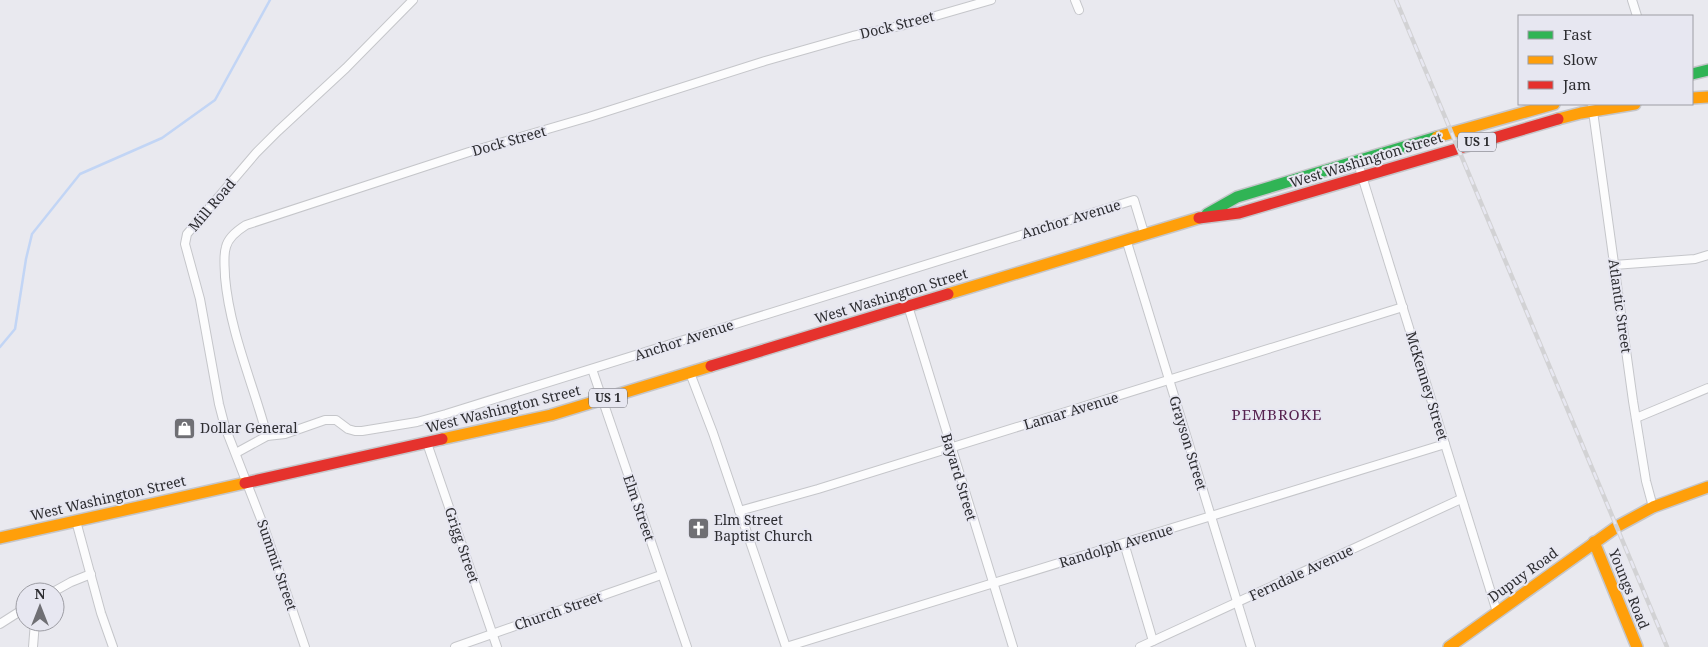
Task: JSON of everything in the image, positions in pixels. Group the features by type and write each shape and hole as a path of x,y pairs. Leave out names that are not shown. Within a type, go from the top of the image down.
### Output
{"main road":[{"path":"1693,74 1708,70"},
{"path":"1693,98 1708,97"},
{"name":"West Washington Street","path":"1205,216 1238,197 1357,160 1550,105"},
{"name":"US 1","path":"1592,107 1621,105"},
{"name":"West Washington Street","path":"0,538 551,416 1144,233 1205,216 1239,213 1592,107"},
{"name":"Dupuy Road","path":"1449,647 1614,529 1653,507 1708,487"},
{"name":"Youngs Road","path":"1594,542 1637,647"}],"street":[{"name":"Mill Road","path":"247,483 219,404 200,299 185,244 187,234 272,136 377,38 413,0"},
{"name":"Dock Street","path":"267,436 234,333 227,293 225,250 228,242 239,229 246,225 469,152 589,117 765,60 853,36 904,25 991,0"},
{"path":"1075,0 1079,10"},
{"path":"1632,0 1637,15"},
{"name":"Atlantic Street","path":"1592,107 1636,418 1646,481 1653,507"},
{"name":"McKenney Street","path":"1357,160 1497,612"},
{"name":"Anchor Avenue","path":"236,453 267,436 285,434 326,420 336,420 348,429 356,431 416,422 1134,200 1144,233"},
{"name":"Grayson Street","path":"1126,239 1252,647"},
{"path":"1614,265 1695,259 1708,255"},
{"name":"Bayard Street","path":"908,306 950,448 1013,647"},
{"name":"Lamar Avenue","path":"739,511 1403,308"},
{"name":"Elm Street","path":"592,369 687,647"},
{"path":"690,373 713,433 786,647"},
{"path":"1636,418 1708,388"},
{"name":"Grigg Street","path":"427,443 497,647"},
{"name":"Randolph Avenue","path":"786,647 1445,444"},
{"name":"Summit Street","path":"247,483 305,647"},
{"name":"Ferndale Avenue","path":"1140,647 1462,499"},
{"path":"76,521 90,574 113,647"},
{"path":"1124,543 1153,641"},
{"path":"65,585 90,574"},
{"name":"Church Street","path":"455,647 661,575"},
{"path":"0,624 15,614"},
{"path":"34,647 35,632"}],"waterway":[{"path":"0,347 15,329 26,259 32,234 80,174 162,138 215,100 270,0"}],"railway":[{"path":"1396,0 1667,647"}],"traffic: fast":[{"path":"1693,74 1708,70"},
{"path":"1207,214 1237,197 1437,137"}],"traffic: slow":[{"path":"1693,98 1708,97"},
{"path":"1437,137 1550,105"},
{"path":"1558,119 1629,105"},
{"path":"948,294 1199,218"},
{"path":"442,439 551,415 711,366"},
{"path":"0,538 245,483"},
{"path":"1449,647 1618,526 1653,507 1708,487"},
{"path":"1594,542 1637,647"}],"traffic: jam":[{"path":"1199,218 1239,213 1558,119"},
{"path":"711,366 948,294"},
{"path":"245,483 442,439"}],"place":[{"name":"Dollar General","path":"184,428"},
{"name":"Elm Street Baptist Church","path":"698,528"}],"district":[{"name":"PEMBROKE","path":"1277,415"}]}
